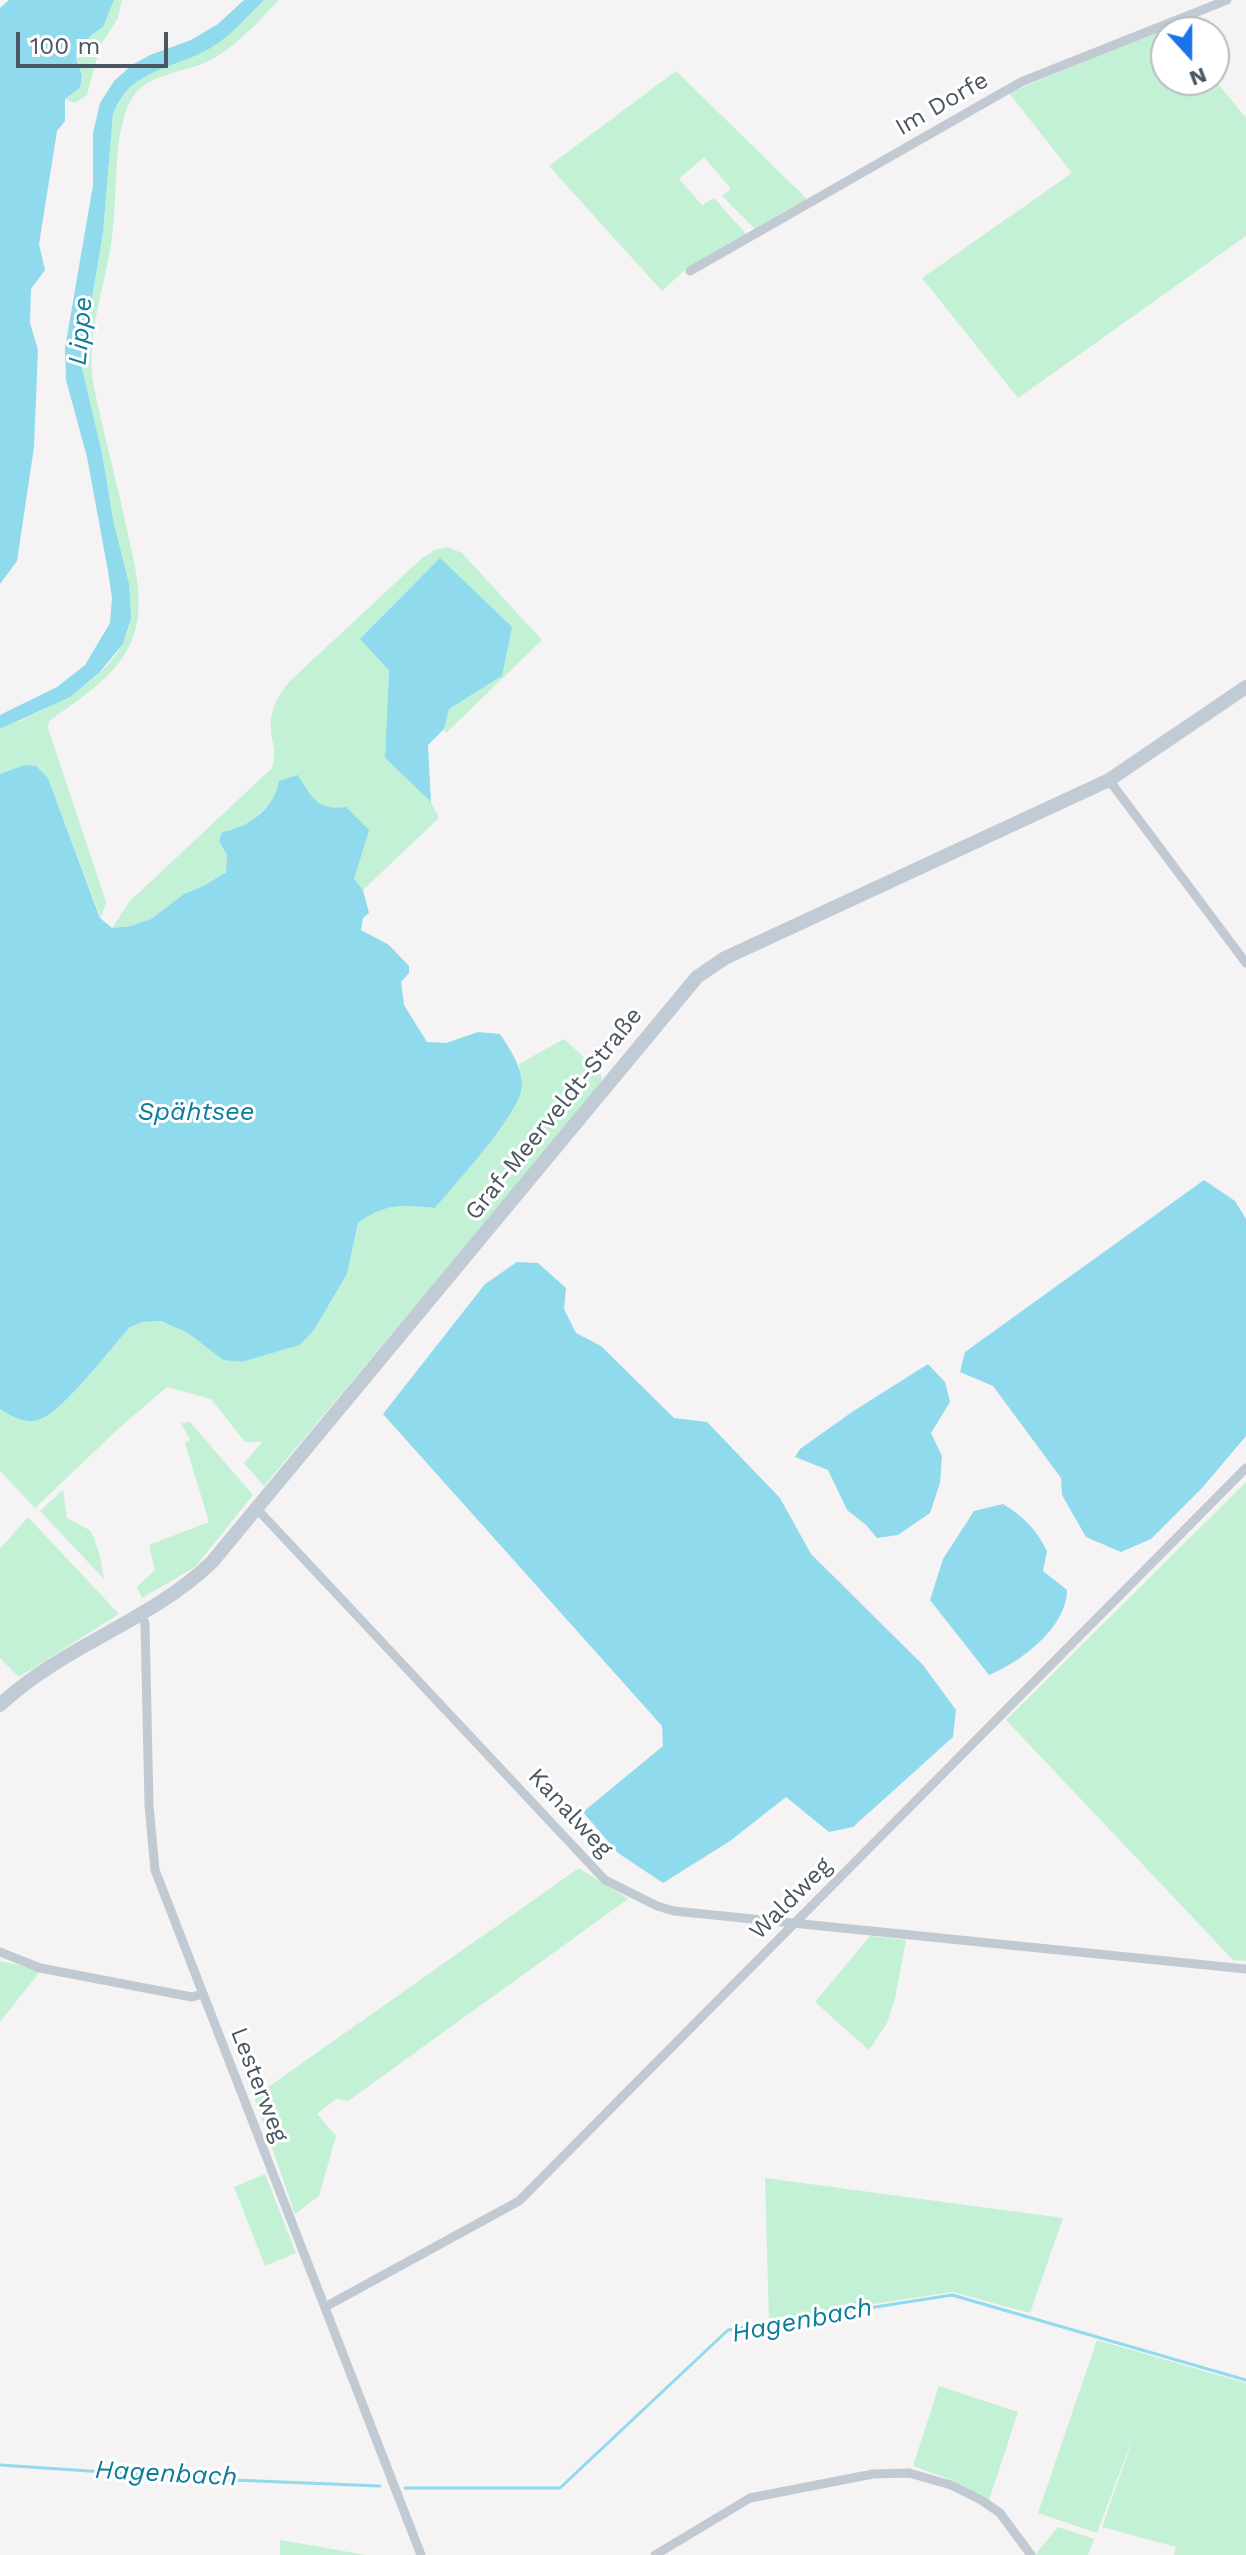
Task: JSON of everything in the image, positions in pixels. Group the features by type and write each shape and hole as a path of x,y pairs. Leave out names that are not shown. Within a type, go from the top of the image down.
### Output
{"main road":[{"name":"Graf-Meerveldt-Straße","path":"0,1705 40,1674 201,1572 257,1509 697,977 725,958 1109,780 1246,687"}],"street":[{"name":"Im Dorfe","path":"690,271 1021,82 1227,0"},
{"path":"1109,780 1246,963"},
{"name":"Waldweg","path":"325,2307 519,2201 1246,1468"},
{"name":"Kanalweg","path":"257,1509 605,1880 657,1906 674,1911 1246,1969"},
{"name":"Lesterweg","path":"139,1614 145,1623 149,1805 155,1870 421,2555"},
{"path":"0,1952 40,1968 192,1997 202,1994"},
{"path":"655,2555 750,2498 873,2474 909,2473 951,2485 1000,2513 1031,2555"}],"green space":[{"path":"114,0 122,0 118,18 100,46 87,95 75,103 65,99 80,88 82,75 76,58 90,36 103,27"},
{"path":"264,0 279,0 225,51 206,62 158,78 138,90 125,114 121,130 114,221 94,330 92,368 136,571 138,619 129,646 111,672 49,721 48,728 106,902 101,918 48,778 24,765 0,774 0,729 69,696 85,685 113,659 123,643 131,619 102,453 81,364 103,233 113,114 121,99 146,75 227,34"},
{"path":"1150,34 1150,96 1228,96 1246,118 1246,236 1018,398 922,278 1072,173 1009,93"},
{"path":"676,71 807,199 755,229 722,196 731,189 704,157 679,179 702,205 714,198 746,234 687,268 662,291 549,166"},
{"path":"447,547 462,553 542,640 446,733 444,729 449,709 502,676 389,670 385,758 431,802 439,818 363,890 353,879 331,809 314,800 298,775 253,820 219,841 227,855 226,871 184,894 151,919 112,928 130,901 271,769 274,754 271,716 278,698 290,681 421,559"},
{"path":"564,1039 600,1072 602,1079 598,1088 264,1486 244,1463 262,1442 245,1442 211,1399 167,1387 35,1508 0,1471 0,1409 25,1421 50,1414 74,1392 130,1327 143,1322 161,1321 188,1333 224,1360 242,1362 300,1345 314,1330 347,1274 358,1223 377,1212 395,1207 435,1208 522,1089 519,1064"},
{"path":"190,1422 253,1495 195,1567 142,1598 137,1587 155,1570 149,1545 209,1522 185,1443 190,1440 181,1423"},
{"path":"1246,1482 1246,1961 1233,1960 1006,1720"},
{"path":"63,1490 67,1518 91,1531 104,1579 40,1511"},
{"path":"28,1517 119,1614 19,1677 0,1658 0,1549"},
{"path":"579,1868 628,1899 348,2101 336,2099 317,2114 336,2136 319,2196 295,2214 254,2097"},
{"path":"870,1936 906,1940 887,2023 869,2050 815,2002"},
{"path":"0,1961 41,1970 0,2022"},
{"path":"265,2174 296,2253 265,2266 234,2187"},
{"path":"765,2178 1063,2218 1030,2313 952,2292 769,2320"},
{"path":"1097,2340 1246,2383 1246,2555 1174,2555 1176,2547 1102,2527 1138,2424 1097,2533 1038,2513"},
{"path":"939,2386 1018,2412 989,2500 952,2480 913,2466"},
{"path":"1058,2527 1094,2539 1088,2555 1035,2555"},
{"path":"280,2540 366,2555 280,2555"}],"water":[{"path":"9,0 114,0 103,27 90,36 76,58 82,75 80,88 65,99 65,121 57,131 39,244 45,270 31,289 30,323 38,350 34,447 17,561 0,584 0,8"},
{"name":"Lippe","path":"244,0 264,0 215,45 141,79 121,99 113,114 103,233 81,364 129,584 131,619 123,644 99,673 70,697 0,729 0,715 57,687 85,665 110,623 112,598 108,571 87,457 66,380 65,348 93,185 93,133 100,103 114,81 132,65 191,40 218,24"},
{"path":"440,558 512,627 502,676 449,709 444,729 428,745 431,802 385,758 389,670 360,639"},
{"name":"Spähtsee","path":"24,765 36,766 48,778 100,918 112,928 151,919 184,894 226,872 227,855 219,841 222,832 242,826 259,815 272,799 279,781 298,775 316,801 328,807 346,807 369,830 354,879 363,890 369,913 363,918 361,930 389,945 409,966 409,973 401,982 404,1005 427,1042 446,1043 478,1032 500,1034 518,1065 522,1085 519,1097 499,1130 435,1208 395,1207 377,1212 358,1223 347,1274 314,1330 300,1345 242,1362 223,1360 188,1333 161,1321 143,1322 130,1327 62,1404 41,1419 30,1421 0,1409 0,774"},
{"path":"1204,1180 1235,1201 1246,1219 1246,1436 1203,1487 1151,1539 1121,1552 1086,1537 1062,1495 1061,1478 993,1386 960,1372 965,1352"},
{"path":"517,1262 538,1263 566,1288 564,1309 576,1333 601,1346 674,1418 707,1422 780,1498 811,1554 923,1665 956,1710 953,1737 853,1827 829,1832 786,1797 730,1841 663,1883 618,1853 583,1812 663,1746 662,1726 383,1414 485,1284"},
{"path":"928,1364 945,1382 950,1402 931,1433 942,1456 940,1483 930,1513 898,1535 877,1538 847,1510 828,1470 795,1457 800,1449 852,1412"},
{"path":"1003,1504 1034,1530 1047,1551 1043,1571 1067,1590 1059,1617 1040,1642 989,1675 930,1600 943,1559 974,1511"}],"waterway":[{"name":"Hagenbach","path":"405,2488 560,2488 728,2330 952,2295 1246,2380"},
{"name":"Hagenbach","path":"0,2465 209,2479 380,2486"}]}
